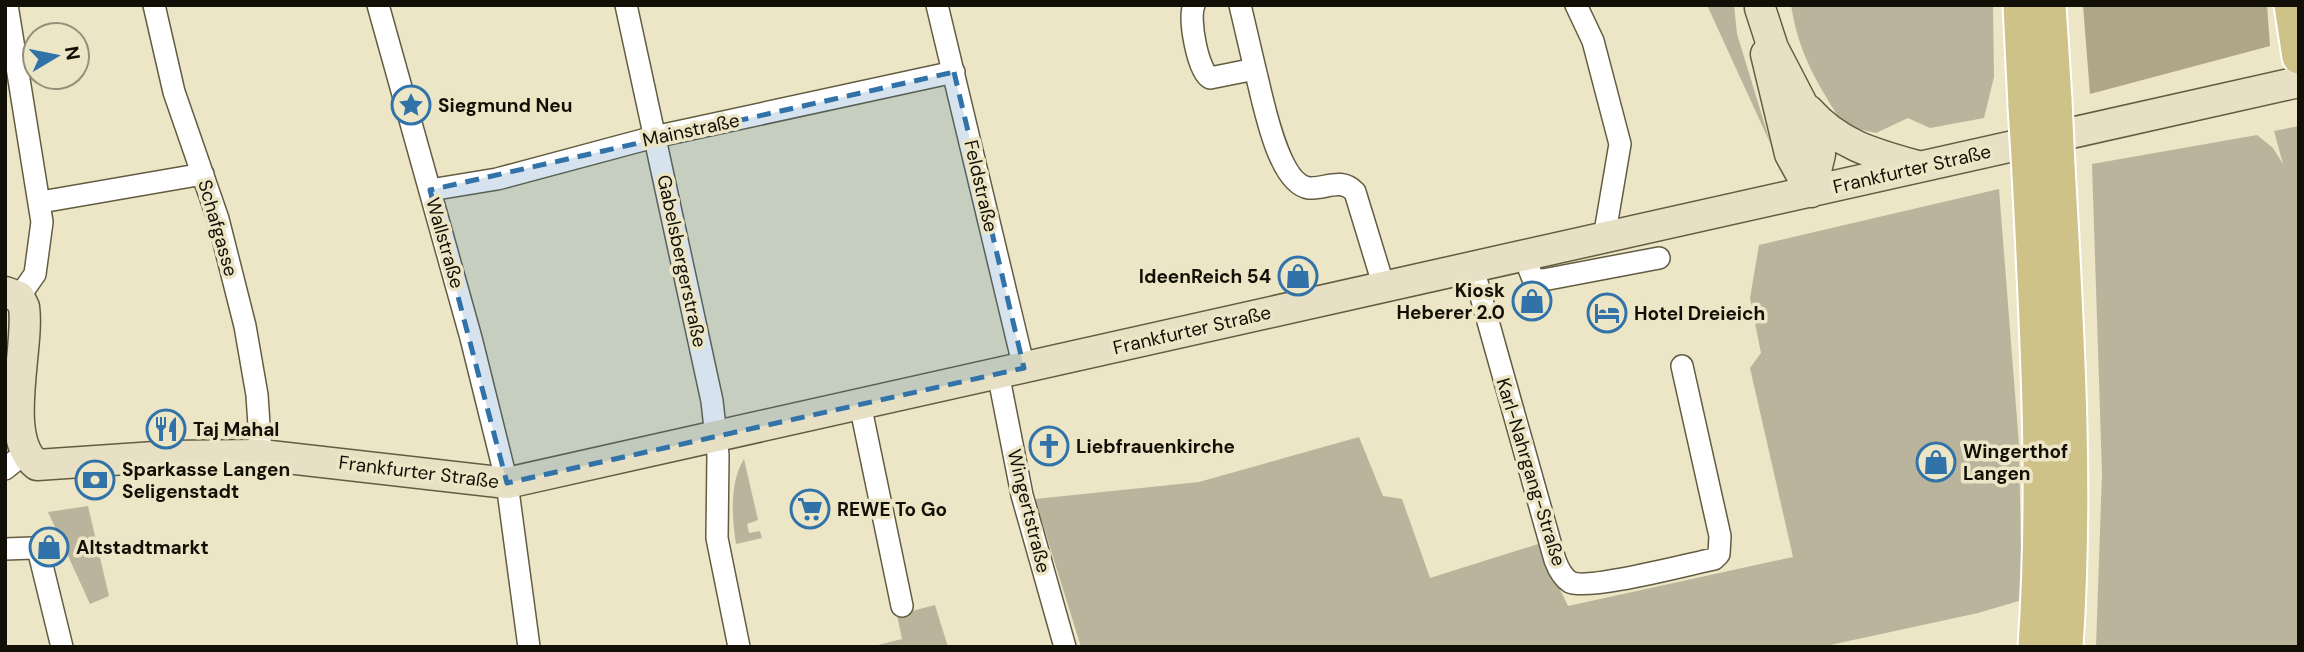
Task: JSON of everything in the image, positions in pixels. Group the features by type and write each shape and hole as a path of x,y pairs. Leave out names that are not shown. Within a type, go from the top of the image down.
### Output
{"main road":[{"path":"2020,5 2040,103 2044,170 2069,353 2072,500 2066,647"},
{"path":"2040,103 2049,5"},
{"path":"2291,5 2299,57"},
{"path":"1760,7 1773,48 1807,109 1820,154 1811,192"},
{"path":"1760,7 1761,33 1784,133 1797,171 1811,192"},
{"name":"Frankfurter Straße","path":"18,455 34,463 46,465 170,456 261,455 507,483 2299,82"},
{"path":"1807,109 1822,125 1849,145 1921,167"},
{"path":"1749,206 1763,196 1779,167 1784,133"},
{"path":"2035,647 2041,512 2038,349 2044,170"},
{"path":"12,294 25,318 18,455"}],"street":[{"path":"7,5 41,202 42,222 35,274 12,294"},
{"name":"Schafgasse","path":"153,5 180,111 218,219 252,360 261,455"},
{"name":"Wallstraße","path":"378,5 507,483 528,647"},
{"name":"Gabelsbergerstraße","path":"626,5 717,436 717,538 739,647"},
{"name":"Feldstraße","path":"937,5 954,72 1011,370"},
{"path":"1194,5 1191,18 1206,77 1216,78 1255,69"},
{"path":"1240,5 1272,131 1291,177 1310,188 1342,184 1355,192 1384,288"},
{"path":"1576,5 1593,41 1619,144 1619,161 1604,239"},
{"name":"Mainstraße","path":"430,190 497,179 654,137 954,72"},
{"path":"41,202 203,174"},
{"path":"1524,256 1533,279 1543,280 1658,258"},
{"name":"Karl-Nahrgang-Straße","path":"1472,268 1555,560 1570,582 1598,583 1714,559 1719,554 1720,536 1682,366"},
{"name":"Wingertstraße","path":"1011,370 1022,495 1065,647"},
{"path":"860,404 902,606"},
{"path":"5,549 33,548 39,553 60,645"}],"highlighted area":[{"path":"954,72 1024,368 507,483 430,190"}],"shaded area":[{"path":"1707,5 1734,5 1737,34 1771,145"},
{"path":"1791,5 1993,5 1994,77 1984,118 1930,128 1908,118 1876,133 1844,126 1804,55"},
{"path":"2083,5 2267,5 2270,46 2090,94"},
{"path":"2299,126 2299,647 2096,647 2102,473 2092,164 2257,135 2273,148 2283,164 2274,131"},
{"path":"1999,189 2019,445 2022,600 1978,613 1821,647 1081,647 1035,499 1199,482 1359,437 1383,496 1402,499 1430,578 1538,544 1568,606 1793,557 1750,368 1761,353 1750,298 1759,245"},
{"path":"744,459 758,520 747,524 749,533 760,531 762,538 736,544 734,490"},
{"path":"88,506 109,596 90,604 48,512"},
{"path":"935,605 948,647 870,647 902,639 897,615"}],"place":[{"name":"Siegmund Neu","path":"411,105"},
{"name":"IdeenReich 54","path":"1298,276"},
{"name":"Kiosk Heberer 2.0","path":"1532,301"},
{"name":"Hotel Dreieich","path":"1607,313"},
{"name":"Taj Mahal","path":"166,429"},
{"name":"Liebfrauenkirche","path":"1049,446"},
{"name":"Wingerthof Langen","path":"1936,462"},
{"name":"Sparkasse Langen Seligenstadt","path":"95,480"},
{"name":"REWE To Go","path":"810,509"},
{"name":"Altstadtmarkt","path":"49,547"}]}
